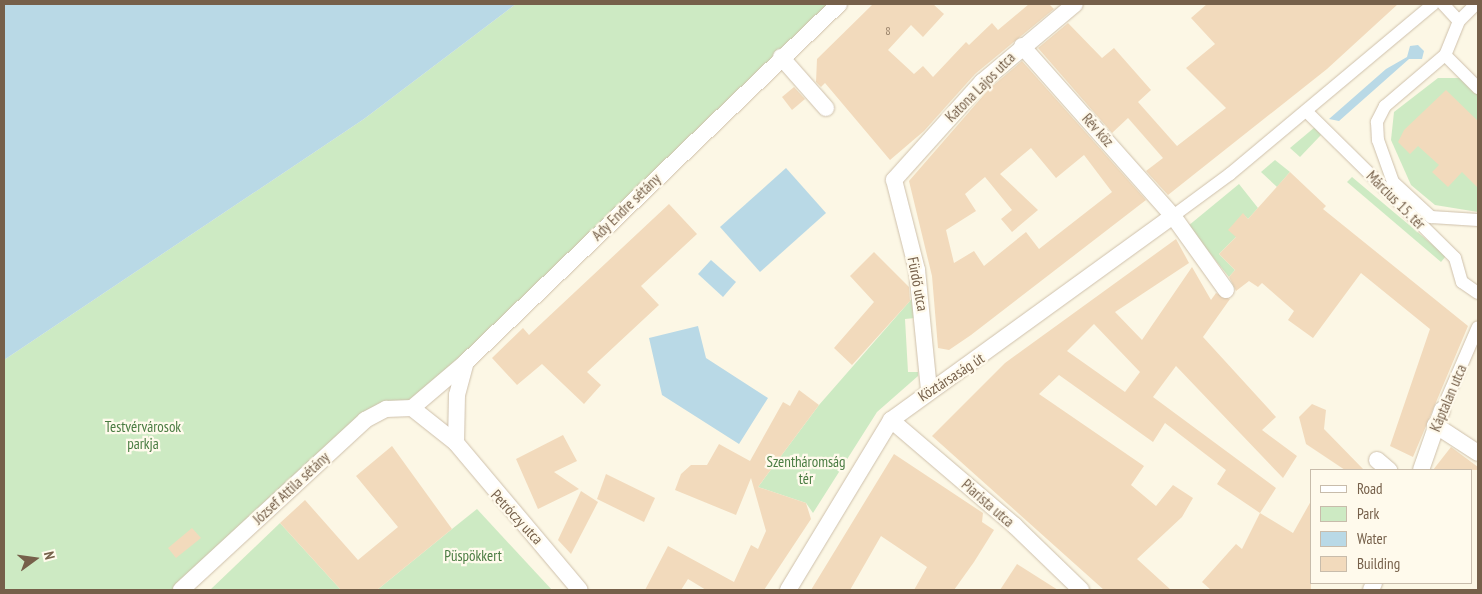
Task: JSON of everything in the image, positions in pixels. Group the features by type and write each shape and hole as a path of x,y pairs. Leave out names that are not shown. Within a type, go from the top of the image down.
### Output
{"street":[{"name":"Ady Endre sétány","path":"412,408 466,362 838,4"},
{"name":"Katona Lajos utca","path":"894,180 982,82 1022,46 1075,4"},
{"path":"1173,216 1306,111 1433,4"},
{"path":"1443,4 1459,21"},
{"path":"1476,4 1459,21 1445,56 1400,97 1377,122 1378,140 1394,182 1408,189 1431,218 1478,220"},
{"name":"Rév köz","path":"1022,46 1173,216 1226,290"},
{"path":"1445,56 1478,88"},
{"path":"781,57 826,108"},
{"name":"Március 15. tér","path":"1306,111 1455,258 1462,282 1478,293"},
{"name":"Fürdő utca","path":"894,180 917,270 929,390"},
{"name":"Köztársaság út","path":"788,590 891,420 929,390 964,371 1173,216"},
{"name":"Káptalan utca","path":"1421,469 1435,426 1478,327"},
{"path":"456,443 458,395 466,362"},
{"name":"Petróczy utca","path":"412,408 456,443 580,590"},
{"name":"József Attila sétány","path":"181,590 365,420 386,409 412,408"},
{"name":"Piarista utca","path":"891,420 1008,520 1082,590"},
{"path":"1435,426 1478,453"}],"green space":[{"name":"Testvérvárosok parkja","path":"516,4 839,4 412,408 386,409 181,590 4,590 4,360 364,119"},
{"path":"1438,78 1464,78 1478,93 1478,212 1435,205 1411,185 1391,140 1394,112"},
{"path":"1315,127 1321,135 1300,157 1290,148"},
{"path":"1275,160 1290,172 1277,187 1261,172"},
{"path":"1352,177 1446,256 1441,262 1347,182"},
{"path":"1239,184 1258,208 1248,219 1243,214 1236,237 1219,254 1235,270 1229,277 1188,226"},
{"name":"Szentháromság tér","path":"916,294 925,317 905,319 908,372 918,372 918,376 877,412 813,513 806,503 758,487 819,405"},
{"name":"Püspökkert","path":"477,509 552,590 377,590 452,529"},
{"path":"280,523 341,590 210,590"}],"water":[{"path":"4,4 516,4 364,119 4,360"},
{"path":"1418,45 1424,51 1422,59 1409,59 1339,121 1329,119 1386,69 1407,57 1410,46"},
{"path":"786,168 826,213 760,272 720,227"},
{"path":"711,260 736,282 723,297 698,274"},
{"path":"698,326 706,358 768,398 739,444 662,395 649,338"}],"building":[{"path":"873,4 933,4 944,14 923,37 911,25 888,50 914,74 923,66 933,77 966,42 969,45 992,23 998,30 1029,4 1049,4 1054,9 975,74 924,131 890,160 825,83 821,87 816,82 817,59"},
{"path":"1207,4 1398,4 1327,69 1168,195 1146,171 1163,158 1128,118 1112,133 1038,48 1068,23 1102,58 1114,48 1151,90 1138,102 1177,146 1226,108 1186,68 1215,44 1191,18"},
{"path":"1022,61 1146,200 949,350 938,348 932,276 909,181 989,89","holes":["1031,148 1056,178 1084,155 1112,192 1039,249 1026,232 984,266 974,251 954,263 946,230 976,211 965,194 985,177 1012,210 1001,219 1012,232 1038,210 1000,174"]},
{"path":"794,87 805,99 792,110 782,97"},
{"path":"1446,90 1478,121 1478,188 1462,172 1448,187 1432,172 1439,165 1418,146 1410,154 1398,142 1404,130"},
{"path":"1290,172 1326,206 1323,209 1468,326 1413,457 1390,446 1430,329 1361,273 1313,338 1288,320 1294,311 1262,283 1258,287 1249,281 1236,291 1229,277 1235,270 1219,254 1236,237 1228,230 1243,213 1248,219"},
{"path":"669,204 697,234 641,286 659,305 587,372 601,385 584,404 542,364 517,385 492,358 523,328 529,335"},
{"path":"1176,239 1189,263 1115,312 1142,340 1192,267 1211,300 1216,293 1230,299 1203,337 1276,417 1262,430 1297,456 1283,478 1176,366 1153,397 1276,488 1260,513 1217,484 1226,470 1165,423 1153,442 1059,375 1039,394 1144,466 1131,485 1156,506 1173,485 1193,498 1182,517 1137,559 1171,590 1104,590 932,436 1005,363","holes":["1094,324 1140,372 1125,392 1067,351"]},
{"path":"874,252 909,287 910,301 852,365 834,348 874,302 850,276"},
{"path":"799,390 819,405 758,487 806,503 811,519 764,590 706,590 688,579 681,590 645,590 668,546 734,582 751,545 758,549 766,531 751,478 736,515 675,490 681,474 691,465 707,465 719,444 750,461 783,402 790,406"},
{"path":"1312,404 1326,410 1324,429 1363,469 1344,469 1306,444 1299,417"},
{"path":"563,435 577,461 554,472 579,489 538,509 516,459"},
{"path":"392,446 452,529 377,590 341,590 280,523 305,500 358,560 398,527 356,476"},
{"path":"1451,447 1478,467 1478,470 1434,469"},
{"path":"894,454 983,513 982,522 994,530 954,590 914,590 927,567 881,536 850,590 811,590"},
{"path":"606,474 655,498 644,522 597,499"},
{"path":"581,491 598,502 571,554 558,540"},
{"path":"1310,503 1311,590 1211,590 1202,582 1236,544 1242,549 1260,513 1293,533"},
{"path":"192,528 201,538 176,558 168,548"},
{"path":"1017,564 1058,590 1000,590"}]}
